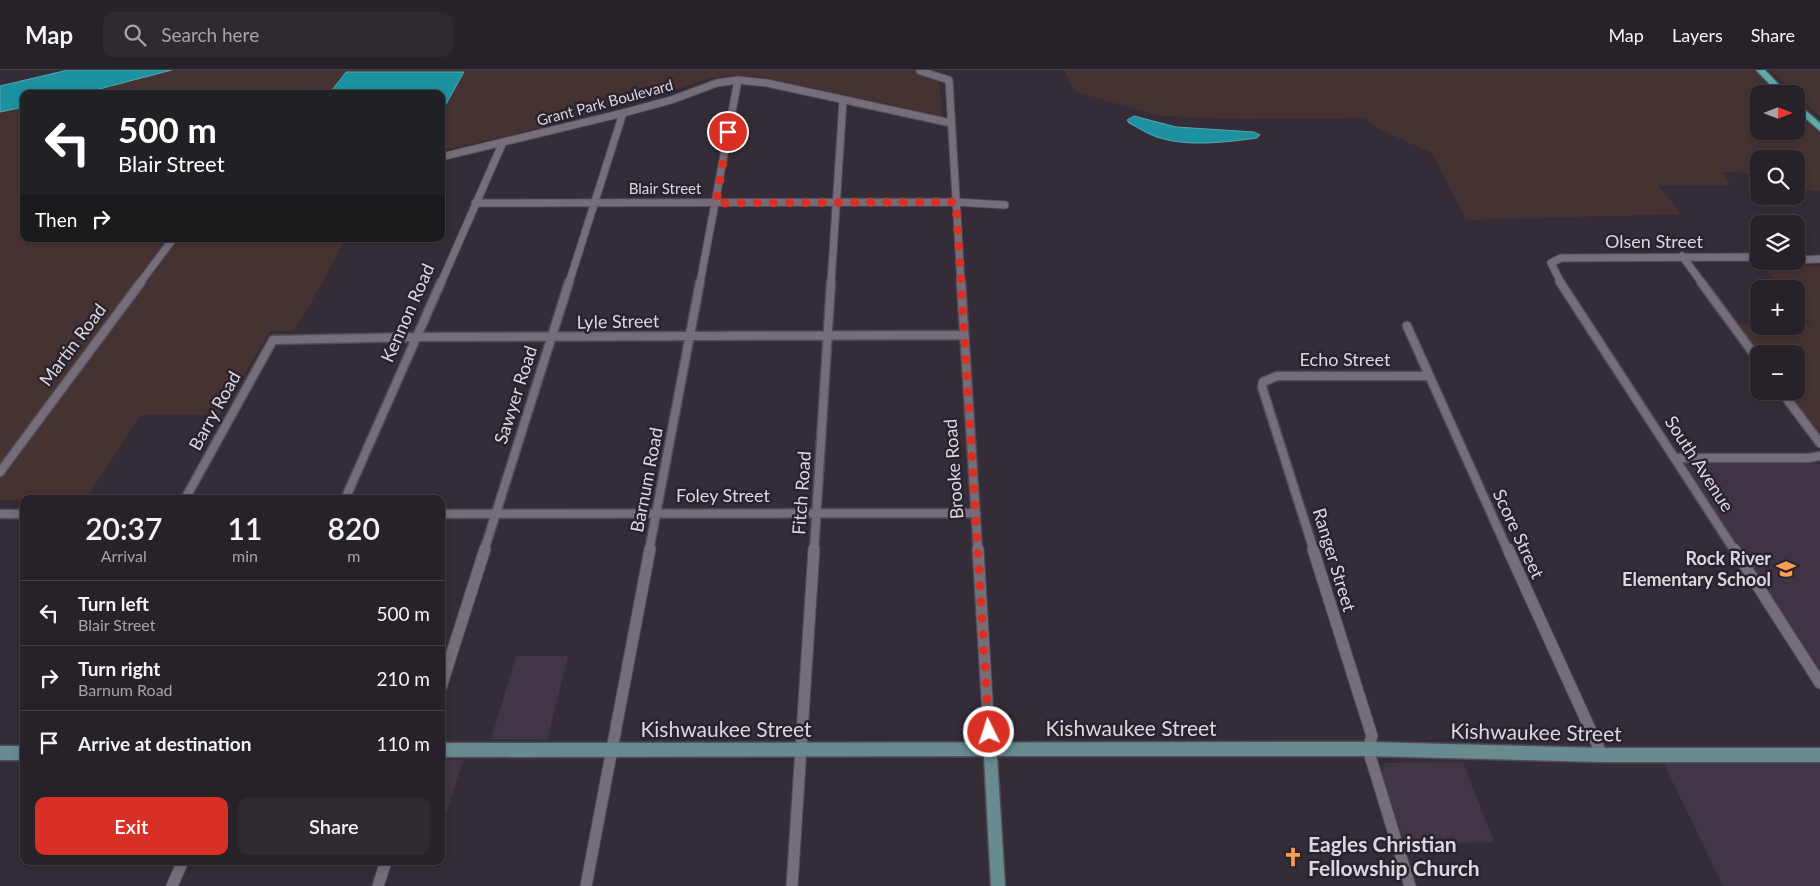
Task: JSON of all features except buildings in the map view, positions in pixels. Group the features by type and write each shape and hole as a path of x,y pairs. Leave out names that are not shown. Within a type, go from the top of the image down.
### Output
{"main road":[{"path":"1760,70 1775,85"},
{"path":"1805,114 1820,128"}],"street":[{"name":"Brooke Road","path":"920,71 949,80 998,886"},
{"name":"Grant Park Boulevard","path":"445,156 623,113 671,100 717,83 738,80 767,83 842,102 951,123"},
{"name":"Barnum Road","path":"586,886 738,80"},
{"name":"Fitch Road","path":"792,886 829,335 842,102"},
{"name":"Sawyer Road","path":"445,675 623,113"},
{"name":"Kennon Road","path":"347,495 503,142"},
{"name":"Blair Street","path":"476,203 956,202 1005,205"},
{"name":"Martin Road","path":"0,472 171,242"},
{"path":"1682,256 1750,349"},
{"name":"Olsen Street","path":"1551,263 1561,258 1750,257"},
{"path":"1805,260 1820,259"},
{"name":"South Avenue","path":"1551,263 1556,276 1676,458 1820,683"},
{"name":"Score Street","path":"1407,326 1428,376 1602,755"},
{"name":"Lyle Street","path":"273,340 417,337 963,335"},
{"name":"Barry Road","path":"187,495 273,340"},
{"name":"Echo Street","path":"1263,382 1277,376 1428,376"},
{"name":"Ranger Street","path":"1263,382 1263,392 1372,736 1368,749 1410,886"},
{"path":"1788,400 1820,443"},
{"path":"1676,458 1809,458 1820,456"},
{"name":"Foley Street","path":"445,514 976,512"},
{"path":"0,514 20,514"},
{"name":"Kishwaukee Street","path":"445,750 1368,749 1602,755 1820,755"},
{"path":"0,753 20,753"},
{"path":"172,886 181,865"},
{"path":"378,886 385,865"}],"shaded area":[{"path":"172,70 930,70 938,74 943,116 763,77 736,75 712,78 514,134 445,150 445,90 95,90"},
{"path":"1064,70 1753,70 1768,85 1750,85 1750,140 1805,140 1805,121 1820,135 1820,191 1805,190 1805,150 1750,150 1750,174 1722,172 1731,185 1658,185 1681,214 1466,220 1432,153 1379,129 1365,118 1241,119 1161,116 1075,92"},
{"path":"1770,70 1820,70 1820,117 1805,103 1805,85 1786,85"},
{"path":"20,108 20,242 344,242 303,317 293,331 270,331 220,415 141,415 89,495 20,495 20,500 0,500 0,112"},
{"path":"1805,266 1820,266 1820,436 1794,400 1805,400 1805,345 1752,345 1737,324 1750,324 1750,335 1805,335 1805,324 1811,324 1805,317 1805,280 1774,280 1765,270 1805,270"},
{"name":"Rock River Elementary School","path":"1684,461 1820,464 1820,674"},
{"path":"516,656 568,656 547,740 491,739"},
{"path":"445,760 463,760 445,817"},
{"path":"1820,761 1820,886 1723,886 1663,762"},
{"path":"1463,762 1494,842 1405,844 1382,773 1385,763"}],"water":[{"path":"68,70 172,70 95,90 20,90 20,108 0,112 0,86"},
{"path":"346,72 464,72 445,106 445,90 332,90"},
{"path":"1134,116 1176,127 1254,132 1260,135 1257,138 1221,142 1196,143 1172,141 1152,135 1129,123 1127,120"}],"place":[{"name":"Rock River Elementary School","path":"1786,569"},
{"name":"Eagles Christian Fellowship Church","path":"1293,857"}],"route":[{"path":"728,132 716,203 956,202 963,335 976,512 982,648 989,732"}]}
